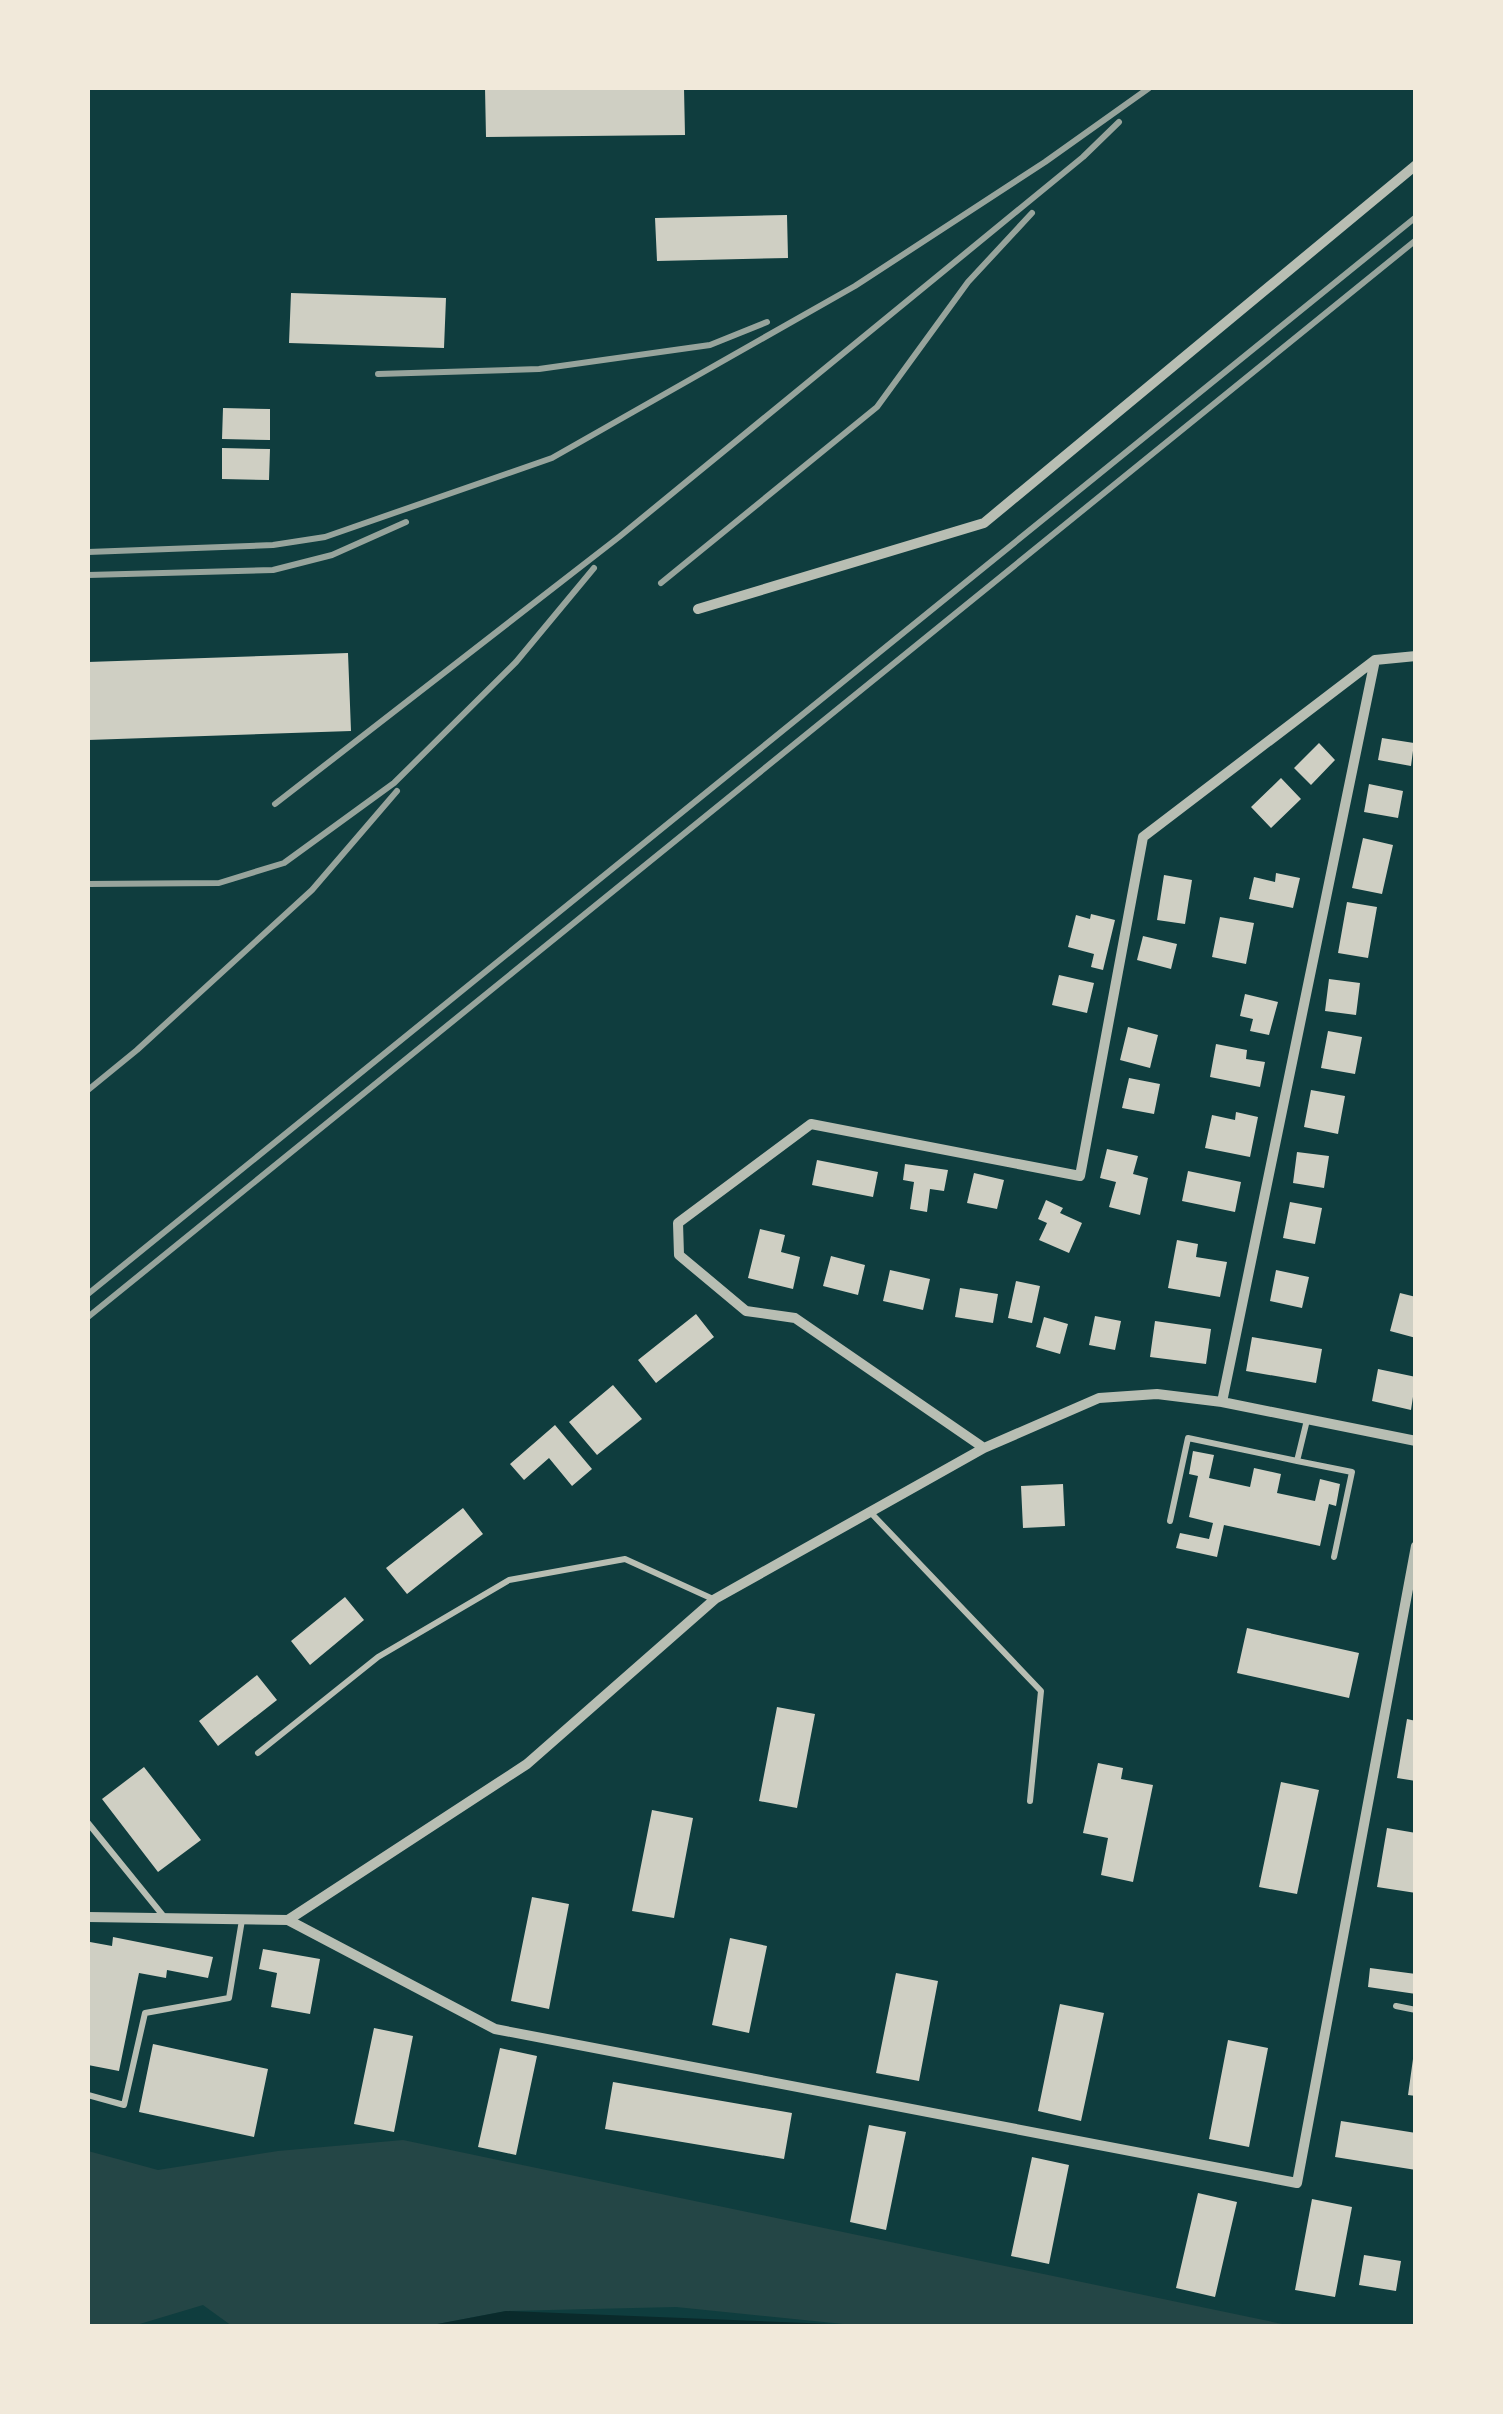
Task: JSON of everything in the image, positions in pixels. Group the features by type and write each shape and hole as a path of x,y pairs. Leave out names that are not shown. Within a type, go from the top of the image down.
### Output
{"street":[{"path":"698,608 984,523 1416,165"},
{"path":"984,1448 795,1318 746,1311 679,1255 678,1222 810,1124 1080,1176 1143,838 1375,660 1416,656"},
{"path":"1222,1402 1375,660"},
{"path":"288,1920 389,1858 527,1764 715,1600 984,1448 1100,1398 1157,1394 1222,1402 1416,1441"},
{"path":"88,1917 288,1920 495,2030 1297,2183 1416,1546"}],"lane":[{"path":"1298,1461 1307,1419"},
{"path":"1170,1522 1188,1438 1352,1472 1334,1558"},
{"path":"872,1514 1041,1691 1030,1801"},
{"path":"258,1753 378,1657 509,1580 625,1559 715,1600"},
{"path":"88,1823 166,1918"},
{"path":"88,2095 124,2105 145,2013 229,1998 242,1920"},
{"path":"1396,2006 1416,2010"}],"shaded area":[{"path":"403,2140 1292,2326 863,2326 676,2307 506,2311 427,2326 232,2326 203,2305 133,2326 88,2326 88,2151 158,2170 278,2151"},
{"path":"506,2311 857,2325 863,2326 427,2326"}],"building":[{"path":"485,88 684,88 685,135 486,137"},
{"path":"787,215 788,258 657,261 655,218"},
{"path":"291,293 446,298 444,348 289,343"},
{"path":"223,408 270,409 270,440 222,439"},
{"path":"222,448 270,449 269,480 222,479"},
{"path":"348,653 351,731 88,740 88,662"},
{"path":"1382,738 1414,743 1411,766 1378,760"},
{"path":"1319,743 1335,760 1311,785 1294,768"},
{"path":"1281,778 1301,799 1271,828 1251,807"},
{"path":"1369,784 1403,791 1398,818 1364,812"},
{"path":"1363,838 1393,845 1382,894 1352,888"},
{"path":"1276,873 1300,878 1293,908 1249,899 1254,877 1275,882"},
{"path":"1164,875 1192,880 1185,924 1157,920"},
{"path":"1347,902 1377,907 1368,958 1338,953"},
{"path":"1091,914 1115,920 1103,970 1091,967 1094,954 1068,947 1076,915 1090,919"},
{"path":"1220,917 1254,923 1246,964 1212,957"},
{"path":"1143,936 1177,944 1171,969 1137,960"},
{"path":"1059,975 1094,983 1087,1013 1052,1005"},
{"path":"1329,979 1360,983 1356,1015 1325,1011"},
{"path":"1245,994 1278,1002 1269,1035 1250,1031 1253,1019 1240,1016"},
{"path":"1128,1027 1158,1035 1150,1068 1120,1060"},
{"path":"1328,1031 1362,1037 1355,1074 1321,1068"},
{"path":"1216,1044 1247,1050 1246,1059 1265,1062 1260,1087 1210,1077"},
{"path":"1129,1078 1160,1084 1154,1114 1122,1108"},
{"path":"1311,1090 1345,1096 1338,1134 1304,1127"},
{"path":"1236,1112 1258,1117 1250,1157 1205,1148 1212,1115 1235,1120"},
{"path":"1107,1149 1138,1156 1133,1174 1148,1178 1140,1215 1109,1207 1116,1182 1100,1178"},
{"path":"1297,1152 1329,1156 1324,1188 1293,1183"},
{"path":"817,1160 878,1172 873,1197 812,1185"},
{"path":"905,1164 948,1170 944,1191 930,1189 927,1212 910,1209 914,1182 903,1180"},
{"path":"1188,1171 1241,1182 1235,1212 1182,1201"},
{"path":"974,1173 1004,1180 997,1209 967,1203"},
{"path":"1046,1200 1063,1208 1060,1213 1082,1223 1069,1253 1039,1240 1047,1223 1038,1219"},
{"path":"1290,1202 1322,1208 1315,1244 1283,1238"},
{"path":"760,1229 785,1235 781,1252 800,1257 793,1289 748,1278"},
{"path":"1177,1240 1198,1244 1196,1257 1227,1262 1220,1297 1168,1288"},
{"path":"831,1256 865,1265 858,1295 823,1286"},
{"path":"890,1270 930,1279 923,1310 883,1301"},
{"path":"1276,1270 1309,1277 1302,1308 1270,1301"},
{"path":"1016,1281 1040,1286 1032,1323 1008,1318"},
{"path":"960,1288 998,1294 993,1323 955,1317"},
{"path":"1400,1293 1416,1297 1416,1338 1390,1331"},
{"path":"696,1314 714,1337 656,1383 638,1360"},
{"path":"1095,1316 1121,1321 1115,1350 1089,1345"},
{"path":"1044,1317 1068,1324 1060,1354 1036,1347"},
{"path":"1155,1321 1211,1329 1206,1364 1150,1357"},
{"path":"1252,1337 1322,1349 1316,1383 1246,1371"},
{"path":"1378,1369 1416,1377 1411,1410 1372,1401"},
{"path":"613,1385 642,1419 597,1455 569,1422"},
{"path":"555,1425 592,1469 572,1486 549,1458 524,1480 510,1464"},
{"path":"1193,1451 1214,1455 1209,1478 1250,1487 1254,1468 1281,1474 1277,1493 1315,1501 1320,1479 1340,1484 1336,1506 1329,1504 1320,1546 1224,1525 1217,1557 1176,1548 1180,1533 1209,1539 1213,1523 1189,1517 1198,1476 1189,1474"},
{"path":"1063,1484 1065,1526 1023,1528 1021,1486"},
{"path":"463,1508 483,1534 407,1594 386,1568"},
{"path":"345,1597 364,1620 310,1665 291,1641"},
{"path":"1247,1628 1359,1653 1349,1698 1237,1673"},
{"path":"257,1675 277,1700 218,1746 199,1721"},
{"path":"777,1707 815,1714 797,1808 759,1801"},
{"path":"1407,1719 1416,1721 1416,1781 1397,1778"},
{"path":"1098,1763 1123,1768 1121,1779 1153,1785 1133,1882 1101,1875 1108,1838 1083,1833"},
{"path":"144,1767 201,1840 158,1872 102,1799"},
{"path":"1281,1782 1319,1790 1297,1894 1259,1887"},
{"path":"652,1810 693,1818 674,1918 632,1911"},
{"path":"1387,1828 1416,1833 1416,1893 1377,1887"},
{"path":"532,1897 569,1904 549,2009 511,2001"},
{"path":"113,1937 213,1957 208,1978 167,1970 166,1978 139,1973 119,2071 88,2065 90,1942 112,1946"},
{"path":"730,1938 767,1946 749,2033 712,2025"},
{"path":"263,1949 320,1959 310,2014 271,2007 277,1973 259,1969"},
{"path":"1370,1968 1416,1974 1416,1994 1368,1987"},
{"path":"896,1973 938,1981 919,2081 876,2073"},
{"path":"1060,2004 1104,2013 1081,2121 1038,2111"},
{"path":"374,2028 413,2036 394,2132 354,2124"},
{"path":"1228,2040 1268,2048 1249,2147 1209,2139"},
{"path":"153,2044 268,2069 254,2137 139,2112"},
{"path":"500,2048 537,2056 516,2155 478,2147"},
{"path":"1416,2059 1416,2096 1408,2095"},
{"path":"613,2082 792,2113 784,2159 605,2129"},
{"path":"1341,2121 1416,2133 1416,2170 1335,2157"},
{"path":"869,2125 906,2132 886,2230 850,2222"},
{"path":"1032,2157 1069,2165 1049,2264 1011,2256"},
{"path":"1198,2193 1237,2202 1215,2297 1176,2288"},
{"path":"1312,2199 1352,2207 1335,2297 1295,2290"},
{"path":"1364,2255 1401,2261 1396,2291 1359,2285"}],"railway":[{"path":"88,552 273,545 325,537 552,458 855,286 1045,162 1149,88"},
{"path":"275,804 619,537 1083,157 1119,122"},
{"path":"661,583 877,407 968,282 1032,213"},
{"path":"88,1294 1416,217"},
{"path":"88,1317 1416,240"},
{"path":"378,374 539,369 710,345 767,322"},
{"path":"88,575 273,570 332,555 406,522"},
{"path":"88,884 219,883 284,863 394,783 516,662 594,568"},
{"path":"88,1090 312,890 397,791"}]}
